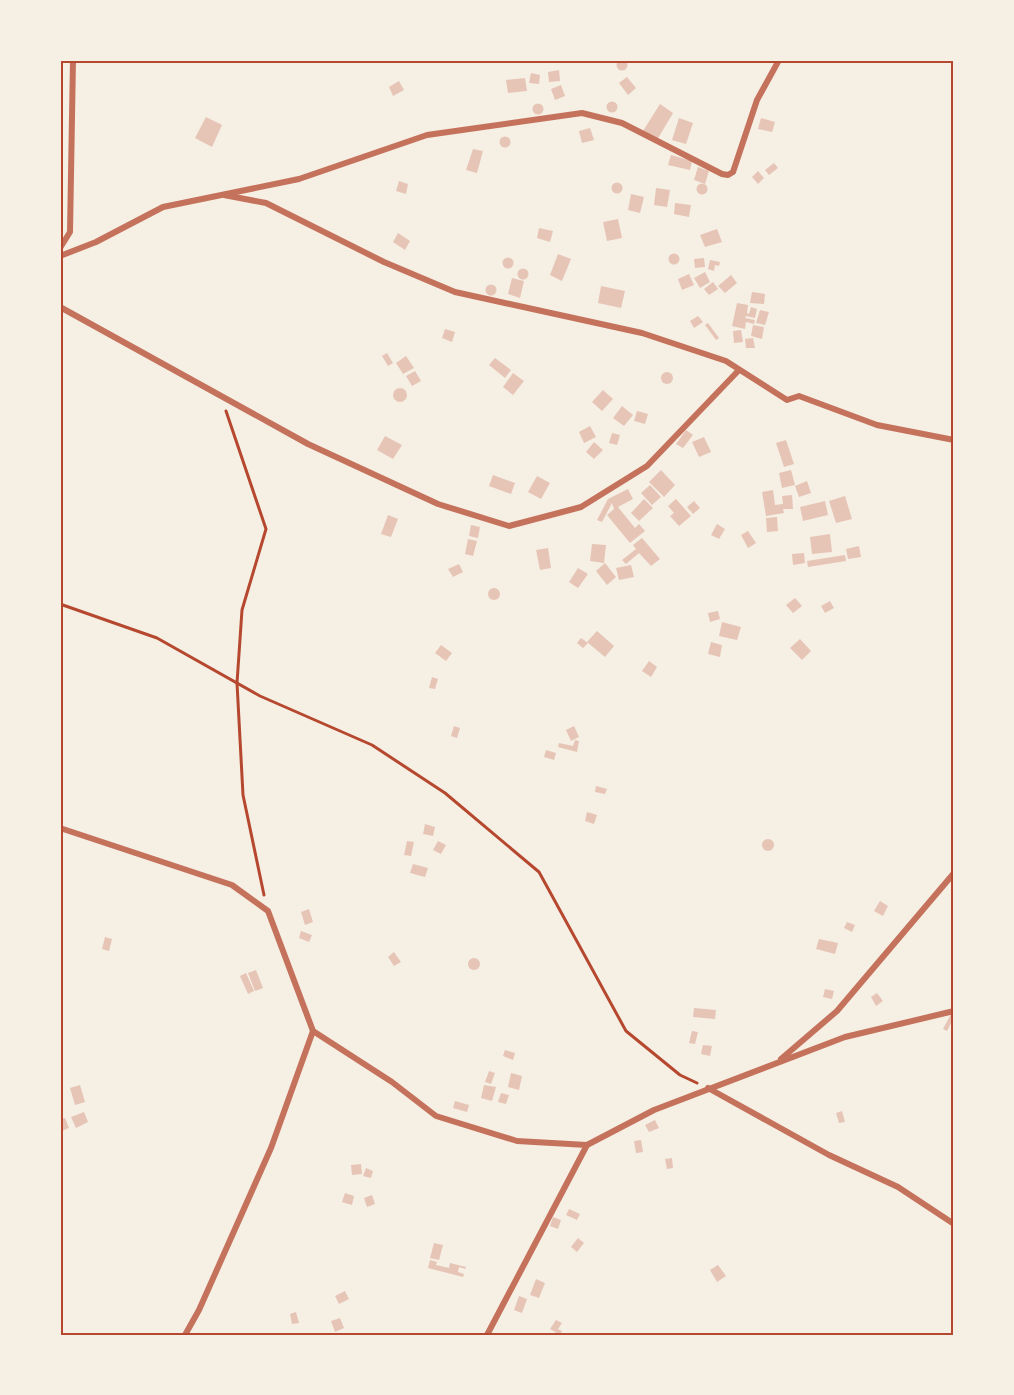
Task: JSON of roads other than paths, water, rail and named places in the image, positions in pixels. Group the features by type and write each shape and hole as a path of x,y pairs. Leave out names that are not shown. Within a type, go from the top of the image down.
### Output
{"street":[{"path":"60,248 70,232 73,60"},
{"path":"60,256 96,242 163,207 300,179 427,135 582,113 622,123 728,175 733,172 757,100 779,60"},
{"path":"221,195 266,203 384,262 455,292 642,333 726,361 787,400 799,396 877,426 954,440"},
{"path":"60,307 308,444 438,504 508,526 581,507 647,466 740,370"},
{"path":"60,828 232,885 268,911 313,1031 392,1082 436,1116 517,1141 587,1145 654,1110 845,1037 954,1011"},
{"path":"778,1062 837,1011 954,873"},
{"path":"185,1335 199,1310 271,1148 313,1031"},
{"path":"708,1088 829,1155 898,1187 954,1224"},
{"path":"487,1335 587,1145"}]}
